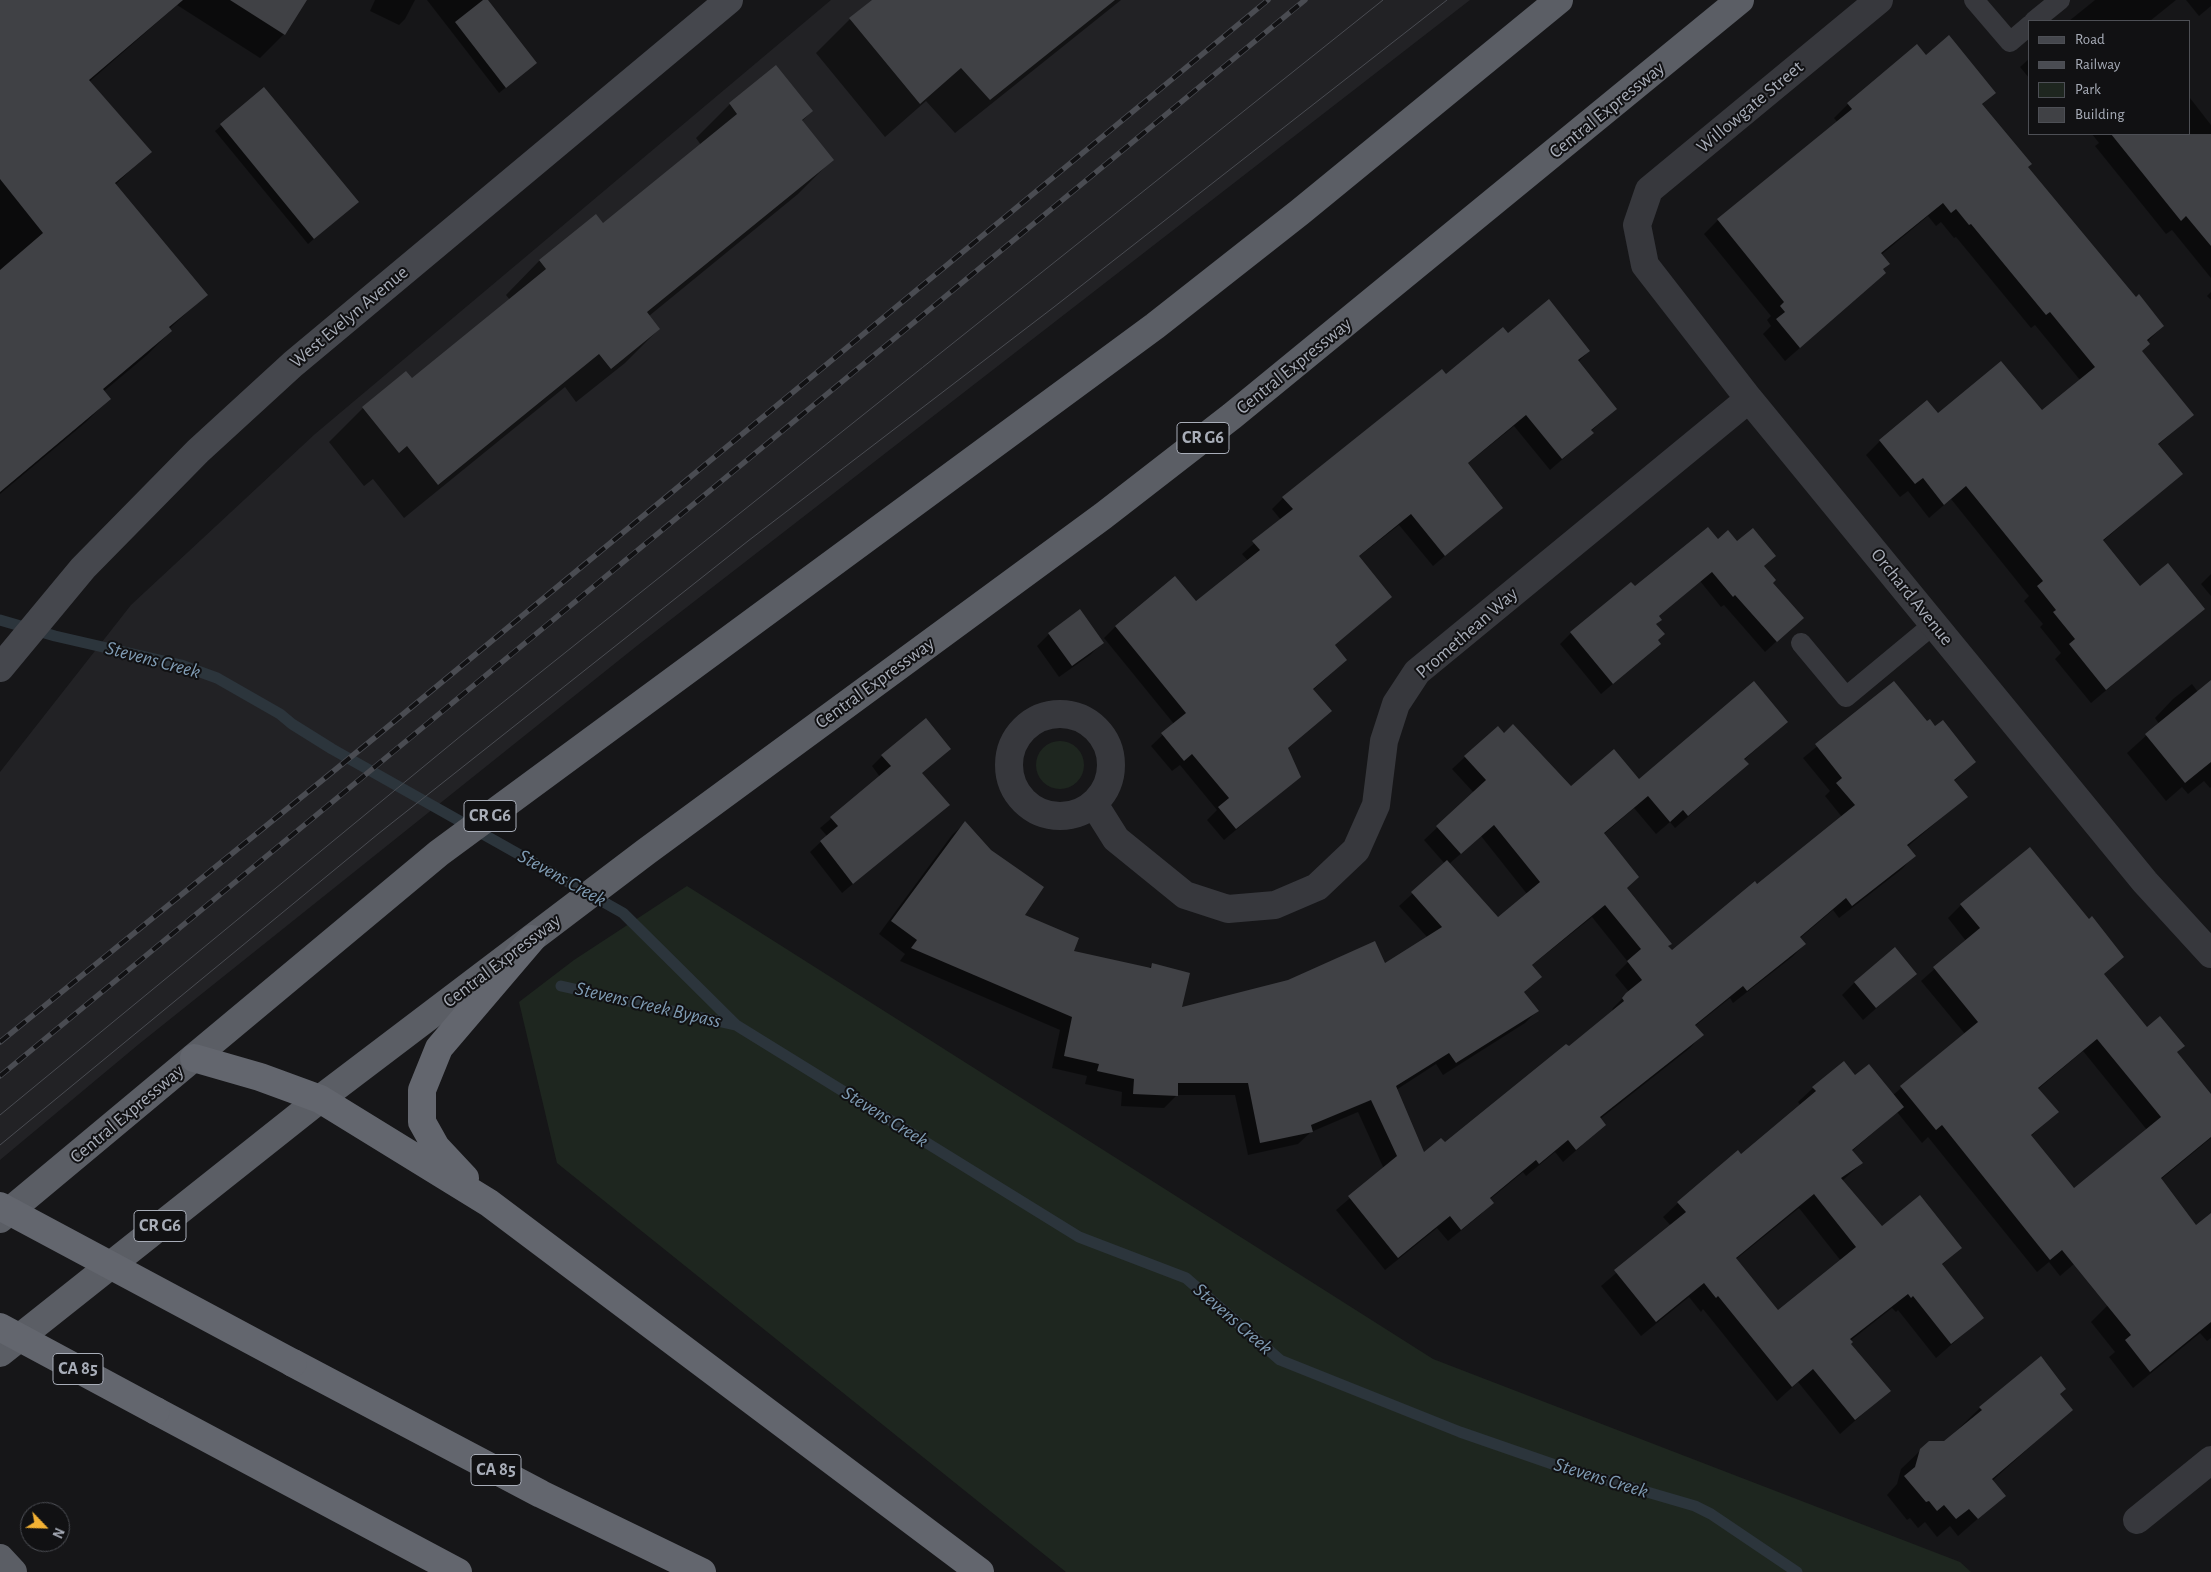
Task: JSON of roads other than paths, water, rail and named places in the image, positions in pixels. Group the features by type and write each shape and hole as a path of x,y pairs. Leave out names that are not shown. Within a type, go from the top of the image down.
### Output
{"highway":[{"name":"Central Expressway","path":"0,1219 439,853 1155,326 1300,212 1558,0"},
{"name":"Central Expressway","path":"0,1353 320,1099 647,852 1103,516 1232,416 1740,0"},
{"path":"489,1203 436,1147 422,1122 422,1090 440,1048 532,939"},
{"path":"194,1058 260,1077 320,1099 489,1203 980,1572"},
{"name":"CA 85","path":"0,1206 541,1494 702,1572"},
{"name":"CA 85","path":"0,1327 458,1572"},
{"path":"0,1558 13,1572"}],"main road":[{"name":"West Evelyn Avenue","path":"0,668 83,568 198,451 299,358 729,0"}],"street":[{"name":"Willowgate Street","path":"1637,225 1649,190 1879,0"},
{"name":"Orchard Avenue","path":"1637,225 1645,265 1749,398 2145,882 2211,954"},
{"name":"Promethean Way","path":"1094,804 1116,839 1185,895 1228,909 1275,905 1317,887 1356,850 1376,805 1384,741 1396,704 1417,672 1749,398"},
{"path":"2137,1520 2211,1460"}],"lane":[{"path":"1974,0 2010,42 2028,27"},
{"path":"2035,20 2060,0"},
{"path":"1801,643 1846,697 1934,624"}],"waterway":[{"name":"Stevens Creek","path":"0,620 55,636 181,665 217,678 280,714 292,724 332,749 623,913 736,1025 1079,1237 1186,1278 1280,1360 1460,1432 1558,1466 1695,1506 1711,1514 1797,1572"},
{"name":"Stevens Creek Bypass","path":"561,986 735,1025"}],"tram line":[{"path":"0,1115 462,735 1383,0"},
{"path":"0,1145 378,834 748,541 1054,307 1447,0"}],"railway":[{"path":"0,1042 373,739 1268,0"},
{"path":"0,1076 1305,0"}]}
